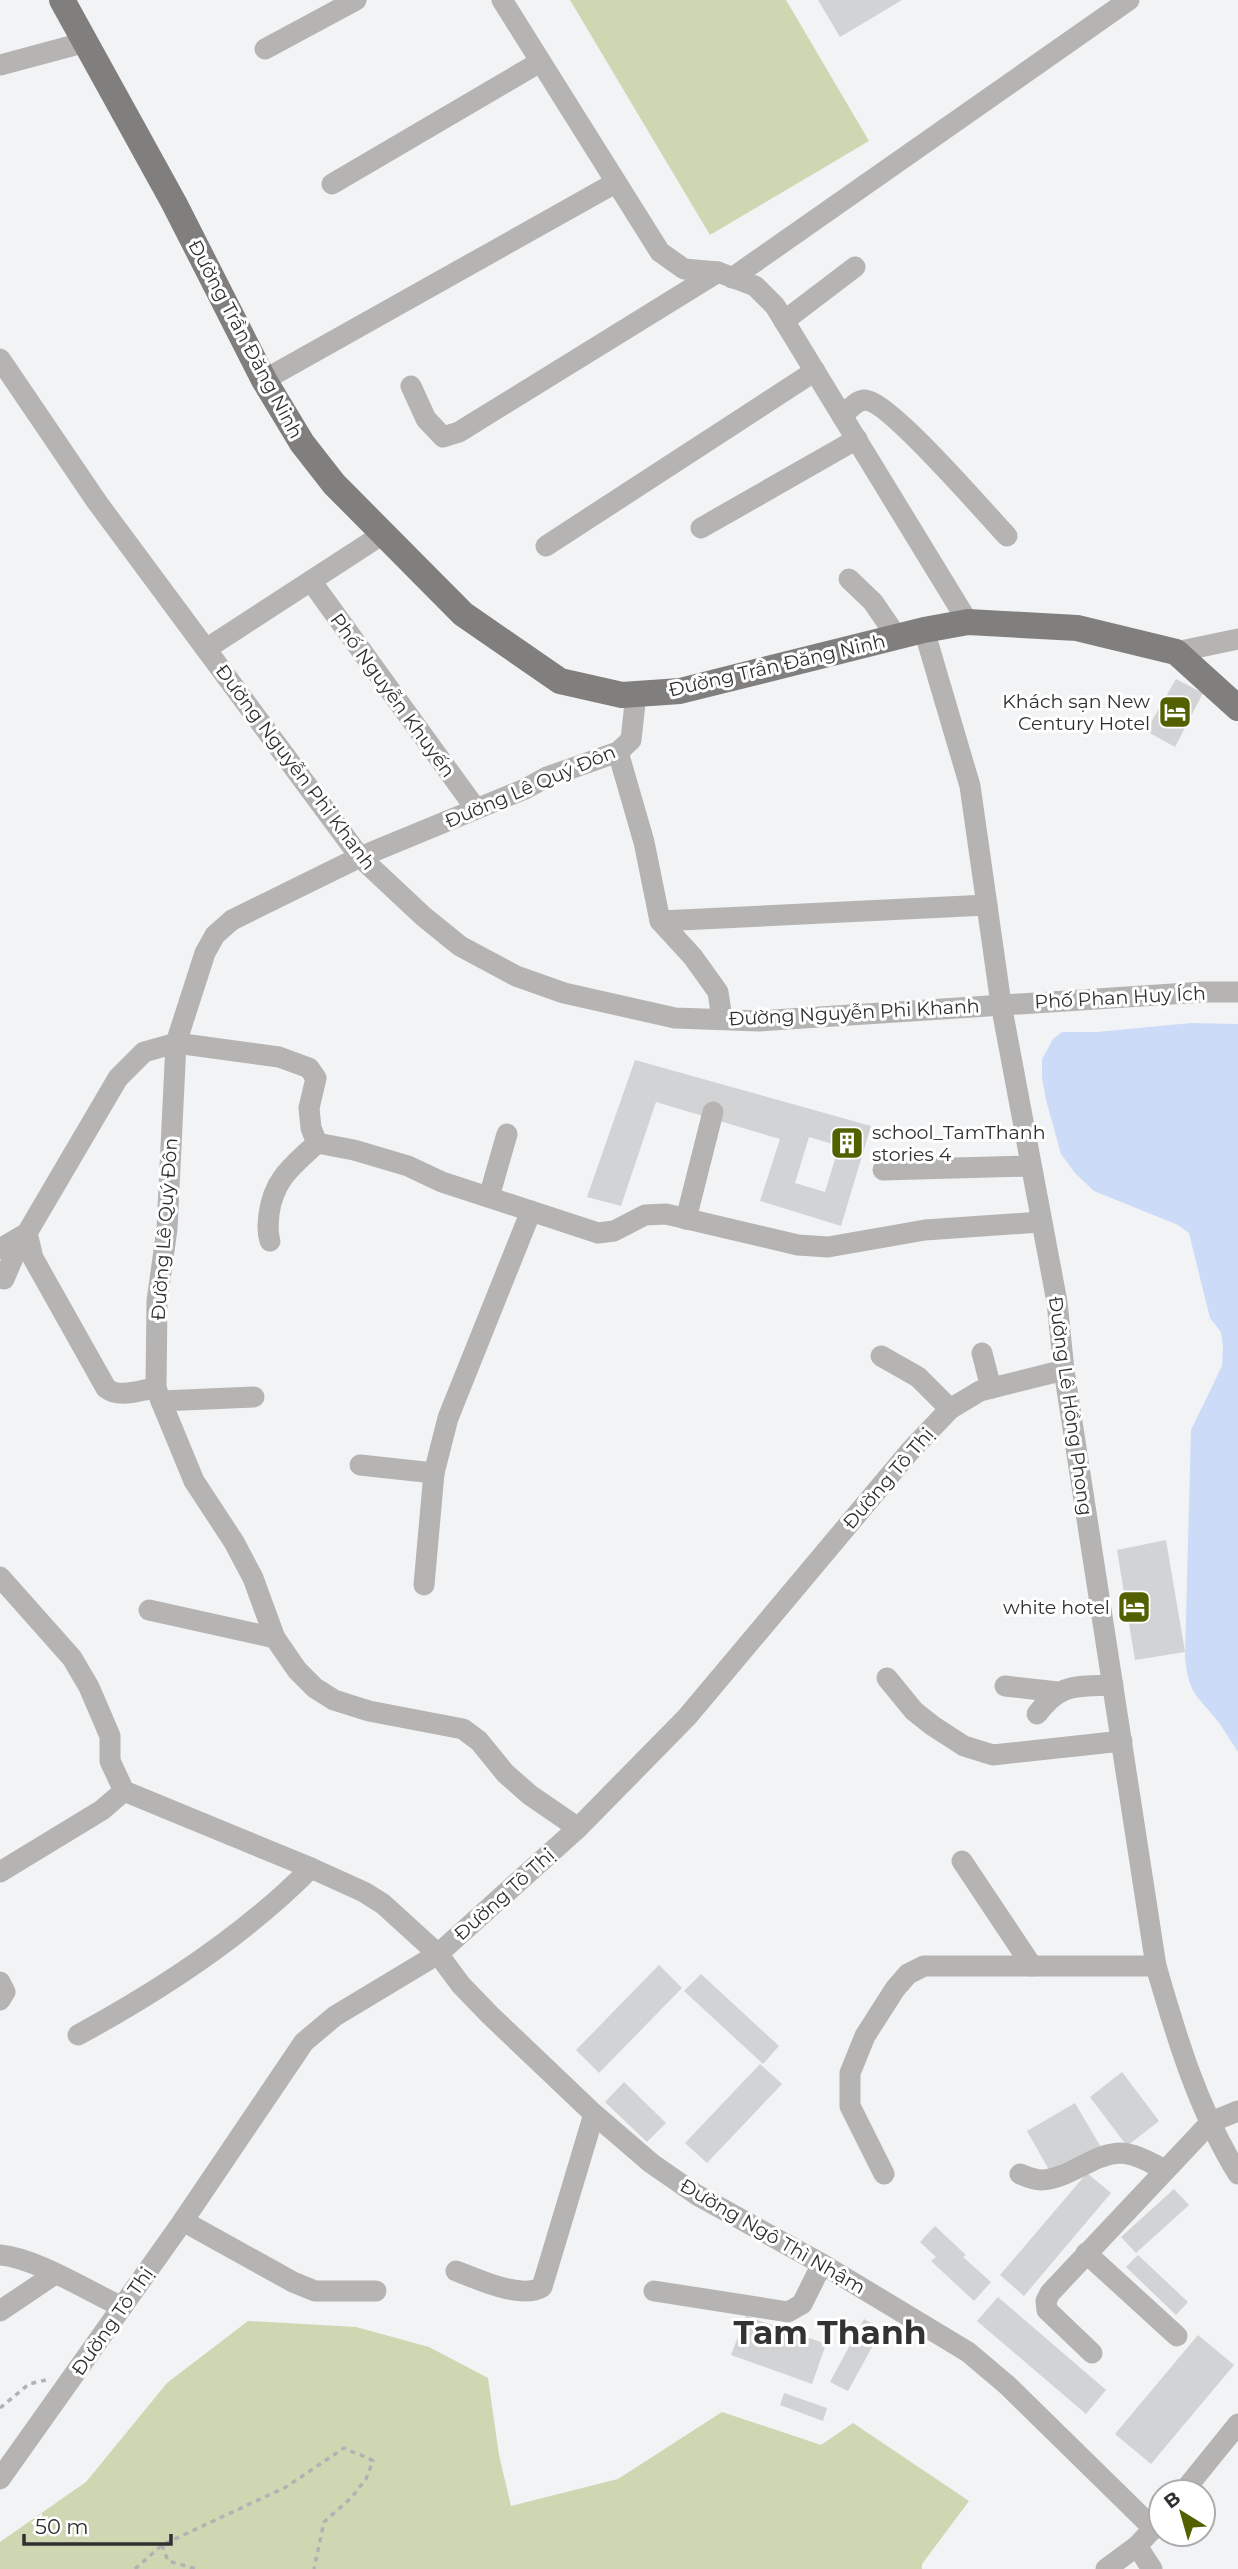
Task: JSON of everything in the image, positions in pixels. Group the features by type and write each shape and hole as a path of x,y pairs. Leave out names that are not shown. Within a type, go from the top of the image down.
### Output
{"main road":[{"name":"Đường Trần Đăng Ninh","path":"62,0 174,203 264,380 302,443 334,484 463,614 560,681 622,695 680,691 897,636 968,622 1077,628 1176,652 1238,708"}],"street":[{"path":"265,49 356,0"},
{"path":"411,386 426,419 443,437 459,432 725,275 1129,0"},
{"path":"505,1 540,62 660,252 684,269 725,275 755,286 775,306 968,622"},
{"path":"0,65 86,42"},
{"path":"332,184 540,62"},
{"path":"264,380 615,183"},
{"path":"784,321 855,267"},
{"name":"Đường Nguyễn Phi Khanh","path":"0,359 97,502 360,857 423,916 460,946 516,976 564,993 675,1018 759,1021 1001,1004"},
{"path":"546,546 815,371"},
{"path":"842,416 857,402 865,400 876,404 905,427 1007,537"},
{"path":"701,528 856,439"},
{"path":"206,649 383,534"},
{"path":"849,579 873,602 897,636"},
{"name":"Phố Nguyễn Khuyến","path":"311,581 476,809"},
{"name":"Đường Lê Hồng Phong","path":"924,630 970,786 1001,1004 1056,1302 1064,1370 1156,1966 1184,2062 1238,2174"},
{"path":"1176,652 1238,639"},
{"name":"Đường Lê Quý Đôn","path":"578,1828 530,1795 505,1773 479,1741 463,1729 369,1711 334,1700 315,1688 297,1670 275,1638 253,1578 234,1542 194,1481 159,1394 157,1301 167,1229 176,1043 205,953 215,935 232,920 360,857 547,777 618,752 631,740 636,694"},
{"path":"618,752 644,842 660,921 693,957 718,992 722,1019"},
{"path":"660,921 987,905"},
{"name":"Phố Phan Huy Ích","path":"1001,1004 1238,992"},
{"path":"4,1279 24,1235 118,1079 144,1052 176,1043 279,1058 309,1068 316,1079 309,1108 317,1143"},
{"path":"685,1219 713,1112"},
{"path":"489,1197 507,1133"},
{"path":"317,1143 354,1150 408,1166 442,1182 598,1233 614,1231 645,1215 666,1214 798,1245 828,1247 925,1230 1040,1222"},
{"path":"270,1241 267,1233 271,1200 280,1179 317,1143"},
{"path":"883,1170 1030,1166"},
{"path":"424,1585 434,1473 449,1418 531,1211"},
{"path":"0,1249 24,1235"},
{"path":"24,1235 33,1258 106,1388 111,1392 254,1397"},
{"path":"982,1353 991,1388"},
{"path":"881,1356 918,1377 950,1409"},
{"name":"Đường Tô Thị","path":"0,2479 183,2221 304,2042 335,2016 438,1954 578,1828 687,1717 911,1450 950,1409 980,1391 1064,1370"},
{"path":"360,1465 434,1473"},
{"path":"0,1577 72,1657 89,1687 110,1736 110,1761 124,1791 102,1810 0,1872"},
{"path":"149,1610 275,1638"},
{"path":"887,1678 914,1711 933,1726 964,1746 993,1755 1122,1741"},
{"path":"1037,1714 1058,1692 1113,1685"},
{"path":"1005,1686 1058,1692"},
{"name":"Đường Ngô Thì Nhậm","path":"124,1791 312,1868 364,1892 383,1904 438,1954 461,1985 490,2015 594,2114 651,2163 697,2195 822,2264 968,2352 1147,2514"},
{"path":"962,1861 1032,1966"},
{"path":"78,2035 146,1996 262,1915 312,1868"},
{"path":"884,2174 850,2106 850,2073 865,2036 895,1989 908,1974 924,1966 1156,1966"},
{"path":"0,1982 5,1992 0,2000"},
{"path":"1092,2353 1047,2310 1046,2301 1050,2293 1211,2122 1238,2111"},
{"path":"456,2271 519,2291 535,2292 542,2287 594,2114"},
{"path":"1020,2174 1039,2180 1056,2177 1094,2159 1120,2153 1138,2157 1165,2170"},
{"path":"183,2221 293,2282 315,2291 376,2291"},
{"path":"1086,2253 1177,2336"},
{"path":"0,2255 55,2274 122,2307"},
{"path":"653,2291 788,2312 802,2304 822,2264"},
{"path":"0,2311 55,2274"},
{"path":"1194,2478 1238,2424"},
{"path":"1106,2569 1147,2536"},
{"path":"1137,2546 1152,2569"}],"path":[{"path":"0,2408 29,2384 48,2380 69,2382"},
{"path":"135,2569 162,2545 286,2487 344,2448 351,2453 365,2455 373,2461 366,2479 351,2498 324,2522 314,2569"},
{"path":"162,2545 168,2561 195,2569"}],"green space":[{"path":"570,0 786,0 869,141 710,235"},
{"path":"248,2321 356,2327 429,2347 488,2378 499,2455 511,2506 618,2479 722,2412 821,2445 853,2423 969,2501 922,2564 922,2569 0,2569 0,2542 86,2482 167,2383"}],"water":[{"path":"1191,1023 1238,1024 1238,1752 1192,1688 1185,1657 1191,1430 1222,1366 1221,1332 1210,1318 1189,1233 1178,1225 1094,1191 1075,1173 1061,1154 1042,1077 1042,1059 1053,1039 1062,1032 1097,1032"}],"building":[{"path":"818,0 902,0 840,37"},
{"name":"Khách sạn New Century Hotel","path":"1176,679 1203,693 1175,747 1146,731"},
{"name":"school_TamThanh stories 4","path":"635,1060 871,1126 841,1226 760,1201 780,1139 656,1102 621,1206 587,1197","holes":["809,1137 839,1146 825,1192 795,1183"]},
{"path":"1166,1540 1185,1652 1135,1660 1117,1550"},
{"path":"659,1965 682,1988 599,2073 576,2050"},
{"path":"701,1974 779,2046 763,2064 684,1991"},
{"path":"760,2064 782,2084 707,2163 685,2143"},
{"path":"1122,2072 1159,2121 1127,2146 1090,2097"},
{"path":"624,2082 666,2123 647,2142 605,2102"},
{"path":"1075,2103 1102,2149 1053,2177 1027,2131"},
{"path":"1087,2173 1111,2193 1024,2296 1000,2275"},
{"path":"1174,2189 1189,2205 1136,2253 1121,2237"},
{"path":"935,2226 966,2255 963,2257 991,2282 974,2301 931,2261 936,2257 920,2242"},
{"path":"1138,2255 1188,2302 1176,2315 1126,2267"},
{"path":"998,2297 1106,2390 1086,2414 977,2321"},
{"path":"746,2316 826,2344 812,2384 731,2355"},
{"path":"864,2319 882,2329 848,2391 830,2382"},
{"path":"1198,2335 1234,2365 1151,2464 1115,2434"},
{"path":"784,2393 827,2408 823,2421 780,2405"}],"place":[{"name":"Khách sạn New Century Hotel","path":"1175,712"},
{"name":"school_TamThanh stories 4","path":"847,1143"},
{"name":"white hotel","path":"1134,1607"}],"district":[{"name":"Tam Thanh","path":"830,2332"}]}
